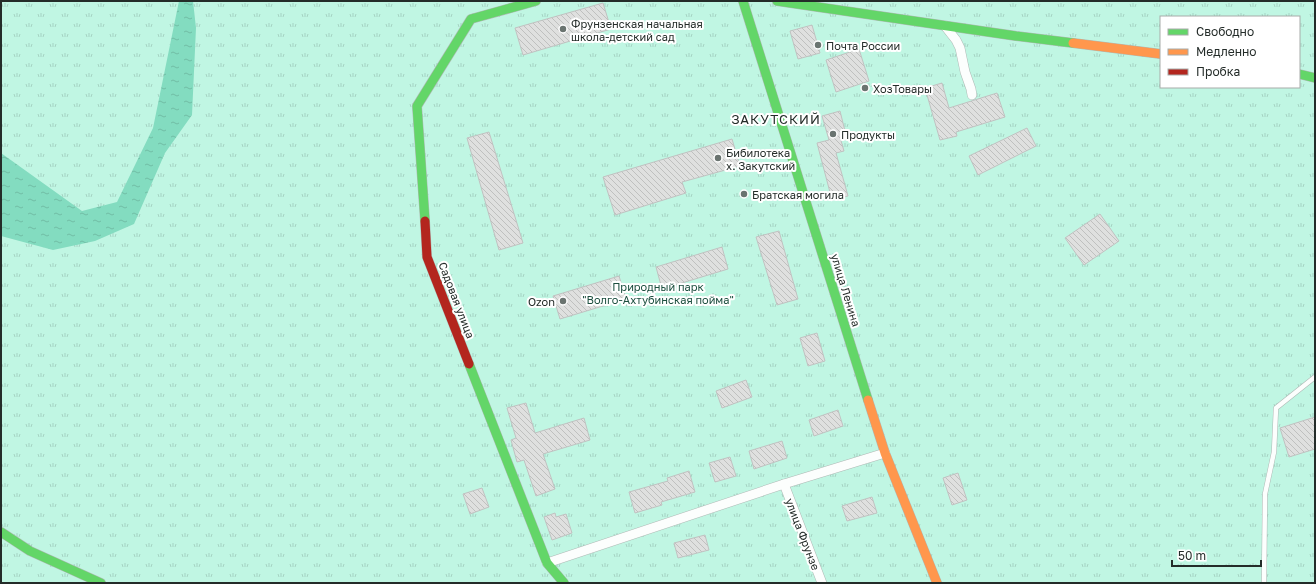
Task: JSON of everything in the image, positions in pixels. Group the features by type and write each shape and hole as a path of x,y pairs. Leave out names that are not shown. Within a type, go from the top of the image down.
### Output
{"street":[{"name":"Садовая улица","path":"536,1 471,19 416,106 427,257 547,563 564,583"},
{"name":"улица Ленина","path":"743,1 885,453 937,583"},
{"path":"777,1 1024,37 1160,54"},
{"path":"945,26 956,40 960,48 972,95"},
{"path":"1300,74 1315,78"},
{"path":"547,563 784,484 885,453"},
{"name":"улица Фрунзе","path":"784,484 822,583"},
{"path":"1,532 30,551 101,583"}],"lane":[{"path":"1264,583 1265,494 1274,452 1276,408 1315,377"}],"green space":[{"name":"Природный парк \"Волго-Ахтубинская пойма\"","path":"1,1 1315,1 1315,583 1,583"}],"water":[{"path":"179,1 193,1 196,28 192,115 165,153 134,224 95,241 53,250 1,236 1,153 82,211 117,202 153,128"}],"building":[{"name":"Фрунзенская начальная школа-детский сад","path":"603,3 611,29 523,55 515,28"},
{"path":"812,25 820,53 798,59 790,31"},
{"path":"859,49 869,81 836,92 826,60"},
{"path":"942,83 949,108 997,93 1005,117 956,132 957,136 940,140 925,88"},
{"path":"840,111 846,135 840,137 844,151 836,153 848,196 832,200 817,143 829,140 822,116"},
{"path":"1027,128 1036,146 978,175 969,156"},
{"path":"489,132 523,243 499,250 467,138"},
{"path":"732,139 740,166 682,182 686,193 615,215 603,177"},
{"path":"1100,214 1119,241 1084,265 1065,238"},
{"path":"779,231 798,299 777,305 756,237"},
{"path":"722,247 728,269 662,289 656,267"},
{"path":"619,276 626,299 560,319 553,296"},
{"path":"817,333 825,361 808,366 800,338"},
{"path":"746,380 752,397 722,408 716,391"},
{"path":"526,403 535,433 584,418 590,440 543,454 555,489 536,496 524,460 517,462 511,440 516,438 507,408"},
{"path":"838,410 843,426 814,436 809,420"},
{"path":"1315,417 1315,449 1289,457 1280,428"},
{"path":"782,441 787,458 754,469 749,451"},
{"path":"730,457 736,476 715,482 709,463"},
{"path":"689,471 695,492 661,502 662,505 635,513 629,492 668,481 667,478"},
{"path":"958,473 967,500 952,505 943,478"},
{"path":"482,488 489,507 470,514 463,494"},
{"path":"872,497 877,513 847,521 842,506"},
{"path":"555,513 556,517 566,514 572,533 552,540 544,517"},
{"path":"705,535 709,550 678,558 674,543"}],"traffic: fast":[{"path":"425,221 417,106 471,19 536,1"},
{"path":"743,1 868,400"},
{"path":"777,1 1073,43"},
{"path":"1300,74 1315,78"},
{"path":"469,364 547,563 564,583"},
{"path":"1,532 30,551 101,583"}],"traffic: slow":[{"path":"1073,43 1160,54"},
{"path":"868,400 885,453 937,583"}],"traffic: jam":[{"path":"425,221 427,257 469,364"}],"place":[{"name":"Фрунзенская начальная школа-детский сад","path":"563,29"},
{"name":"Почта России","path":"818,45"},
{"name":"ХозТовары","path":"865,88"},
{"name":"Продукты","path":"833,134"},
{"name":"Бибилотека х. Закутский","path":"718,158"},
{"name":"Братская могила","path":"744,194"},
{"name":"Ozon","path":"563,301"}],"district":[{"name":"ЗАКУТСКИЙ","path":"776,119"}]}
